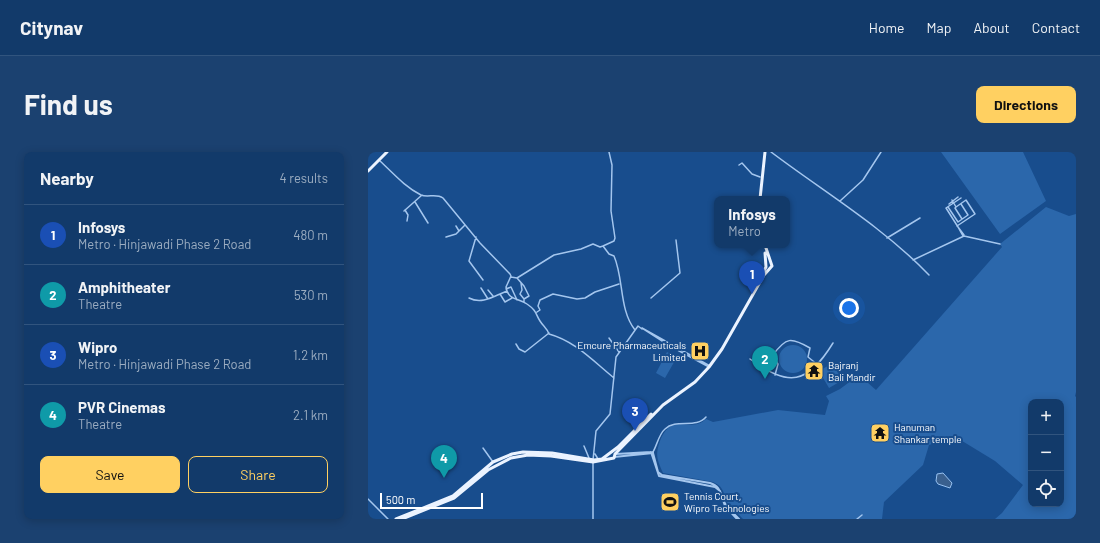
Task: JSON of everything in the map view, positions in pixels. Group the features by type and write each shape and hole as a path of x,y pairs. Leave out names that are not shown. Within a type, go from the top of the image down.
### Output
{"main road":[{"path":"369,169 380,161 387,152"},
{"path":"759,196 760,176 764,152"},
{"path":"759,196 764,152"},
{"path":"764,248 767,266"},
{"path":"765,248 772,266 767,266"},
{"path":"402,519 454,498 488,470 511,458 542,455 602,462 614,454 663,406 695,382 709,366 770,262"},
{"path":"396,519 453,496 493,462 508,455 523,452 555,453 592,461 609,457 614,454 663,403 694,380 709,366"}],"street":[{"path":"380,161 406,185 422,195 441,196 511,277 517,278 554,255 582,249 593,244 600,247 614,240 615,238 611,211 612,165 609,152"},
{"path":"771,152 806,179 840,201 887,238 929,275"},
{"path":"840,201 863,180 881,152"},
{"path":"739,165 742,163 752,174 760,176"},
{"path":"407,221 408,215 404,210 422,195"},
{"path":"961,198 953,201 948,205 947,209 957,222 967,216"},
{"path":"956,207 966,200 975,213 958,226"},
{"path":"953,201 956,207 955,208 962,219"},
{"path":"415,202 428,223"},
{"path":"961,204 968,214 967,216 969,219"},
{"path":"952,215 963,236"},
{"path":"887,238 920,218"},
{"path":"446,237 454,236 466,225"},
{"path":"456,226 460,231"},
{"path":"913,260 963,236 1000,244"},
{"path":"476,237 469,261 483,280"},
{"path":"651,298 680,273 676,240"},
{"path":"603,246 609,254 614,256 617,262 619,284 629,324 634,330"},
{"path":"511,277 507,284 507,291 512,298 524,302 537,312 540,322 549,333 571,343 614,378"},
{"path":"517,278 529,296 524,299"},
{"path":"521,283 522,290 520,294 524,299 524,302"},
{"path":"537,312 540,310 538,306 540,300 550,295 577,299 585,298 595,292 619,284"},
{"path":"507,291 511,287 517,300"},
{"path":"481,288 488,299"},
{"path":"488,290 493,296"},
{"path":"469,298 476,302 513,290"},
{"path":"500,294 505,302 512,298"},
{"path":"593,519 591,500 592,461 596,431 610,414 616,357 634,330 638,326 709,366"},
{"path":"516,344 519,350 525,352 549,333"},
{"path":"609,338 619,352"},
{"path":"775,375 778,364 773,356 784,342 789,340 794,340 810,348 808,358 818,366"},
{"path":"750,359 775,375 797,377 806,374 818,366 833,343"},
{"path":"706,417 700,422 668,426 663,431 652,452 661,475 716,485 721,491 725,504 738,519"},
{"path":"584,446 592,461"},
{"path":"483,448 493,462"},
{"path":"620,448 622,454"},
{"path":"614,454 652,452"},
{"path":"614,454 652,452"},
{"path":"595,454 598,460"},
{"path":"368,499 388,519"},
{"path":"857,519 862,515"}],"shaded area":[{"path":"941,152 1023,152 1046,201 1000,234"},
{"path":"1046,207 1069,216 1076,214 1076,519 995,519 1002,513 1023,485 995,461 954,436 929,445 923,465 884,502 882,519 743,519 728,504 723,490 717,484 663,473 657,457 658,446 665,432 670,427 682,424 694,425 706,419 713,422 778,410 825,415 829,401 826,396 840,389 859,375 876,390 1002,247 1000,244"},
{"path":"793,345 803,349 807,359 803,369 793,373 783,369 779,359 783,349"},
{"path":"667,352 677,357 665,378 656,373"},
{"path":"831,364 833,368 837,366 844,377 840,379 841,381 829,388 819,371"},
{"path":"943,473 952,483 950,488 938,484 936,481 937,474"}],"place":[{"name":"Infosys","path":"752,294"},
{"name":"Emcure Pharmaceuticals Limited","path":"700,351"},
{"name":"Bajranj Bali Mandir","path":"814,371"},
{"name":"Amphitheater","path":"765,379"},
{"name":"Wipro","path":"635,431"},
{"name":"Hanuman Shankar temple","path":"880,433"},
{"name":"PVR Cinemas","path":"444,478"},
{"name":"Tennis Court, Wipro Technologies","path":"670,502"}]}
